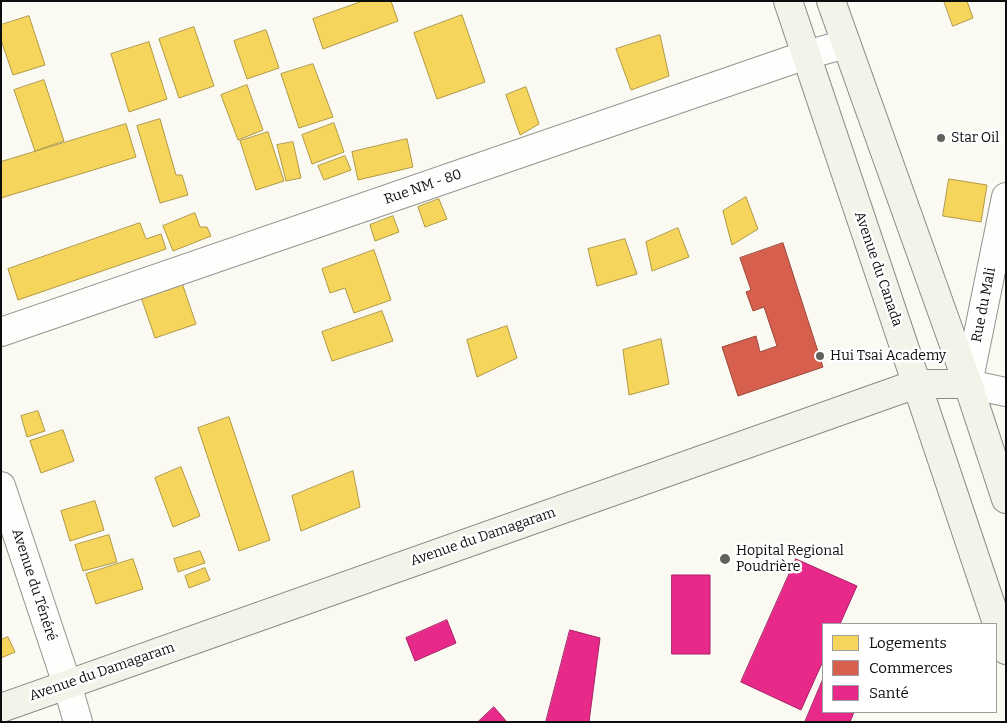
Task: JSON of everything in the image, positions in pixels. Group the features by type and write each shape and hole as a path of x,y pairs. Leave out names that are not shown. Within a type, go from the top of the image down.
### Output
{"street":[{"name":"Avenue du Canada","path":"788,1 997,623"},
{"path":"831,1 968,384 1006,499"},
{"name":"Rue NM - 80","path":"1,332 806,56 846,44"},
{"name":"Rue du Mali","path":"968,384 1006,197"},
{"name":"Avenue du Damagaram","path":"1,708 916,384 968,384"},
{"path":"968,384 1006,392"},
{"name":"Avenue du Ténéré","path":"1,486 78,722"},
{"name":"Avenue du Canada","path":"997,623 1006,650"}],"building: Logements":[{"path":"363,1 391,1 398,21 323,49 313,19"},
{"path":"944,1 967,1 973,18 953,26"},
{"path":"462,15 485,82 437,99 414,33"},
{"path":"29,16 45,65 13,75 1,40 1,25"},
{"path":"194,27 214,86 179,98 159,39"},
{"path":"266,30 279,68 247,79 234,41"},
{"path":"660,35 669,76 631,90 616,49"},
{"path":"149,42 167,99 129,112 111,54"},
{"path":"313,64 333,117 299,128 281,74"},
{"path":"44,80 64,141 35,151 14,90"},
{"path":"247,85 263,130 238,140 221,95"},
{"path":"526,87 539,124 520,135 506,95"},
{"path":"160,119 176,175 182,175 188,195 160,203 137,126"},
{"path":"334,123 344,152 312,164 302,135"},
{"path":"126,124 136,157 1,198 1,162"},
{"path":"268,132 284,181 256,190 240,141"},
{"path":"407,139 413,167 358,180 352,152"},
{"path":"293,142 301,178 286,181 277,145"},
{"path":"345,156 351,170 324,180 318,166"},
{"path":"949,179 987,185 981,222 943,216"},
{"path":"746,197 758,229 732,245 723,211"},
{"path":"439,199 447,219 425,227 418,207"},
{"path":"195,213 200,227 207,227 211,236 173,251 163,226"},
{"path":"393,216 399,232 375,241 370,225"},
{"path":"140,223 146,239 161,234 166,249 18,300 8,269"},
{"path":"678,228 689,257 652,271 646,242"},
{"path":"625,239 637,274 597,286 588,249"},
{"path":"374,250 391,300 354,313 345,288 330,293 322,269"},
{"path":"182,283 196,324 155,338 141,297"},
{"path":"382,311 393,341 332,361 322,332"},
{"path":"507,326 517,358 477,377 467,340"},
{"path":"661,339 669,384 629,395 623,350"},
{"path":"38,411 45,431 27,437 21,416"},
{"path":"229,417 270,540 239,551 198,428"},
{"path":"63,430 74,461 41,473 30,441"},
{"path":"181,467 200,516 173,527 155,478"},
{"path":"353,471 360,507 301,531 292,496"},
{"path":"95,501 104,530 70,541 61,511"},
{"path":"109,535 117,562 83,571 75,545"},
{"path":"200,551 205,563 178,572 174,559"},
{"path":"133,559 143,589 96,604 86,574"},
{"path":"205,568 210,580 189,588 185,576"},
{"path":"8,637 15,652 1,658 1,640"}],"building: Commerces":[{"path":"783,243 823,367 738,396 722,347 756,336 760,352 777,346 764,307 753,311 746,292 751,290 740,258"}],"building: Santé":[{"path":"796,559 857,586 840,623 822,623 822,663 801,710 741,682"},
{"path":"672,575 710,575 710,654 672,654"},
{"path":"447,620 456,643 415,661 406,638"},
{"path":"570,630 600,638 589,722 546,722"},
{"path":"822,681 822,713 854,713 850,722 805,722"},
{"path":"494,707 507,722 478,722"}],"place":[{"name":"Star Oil","path":"941,138"},
{"name":"Hui Tsai Academy","path":"820,356"},
{"name":"Hopital Regional Poudrière","path":"725,559"}]}
